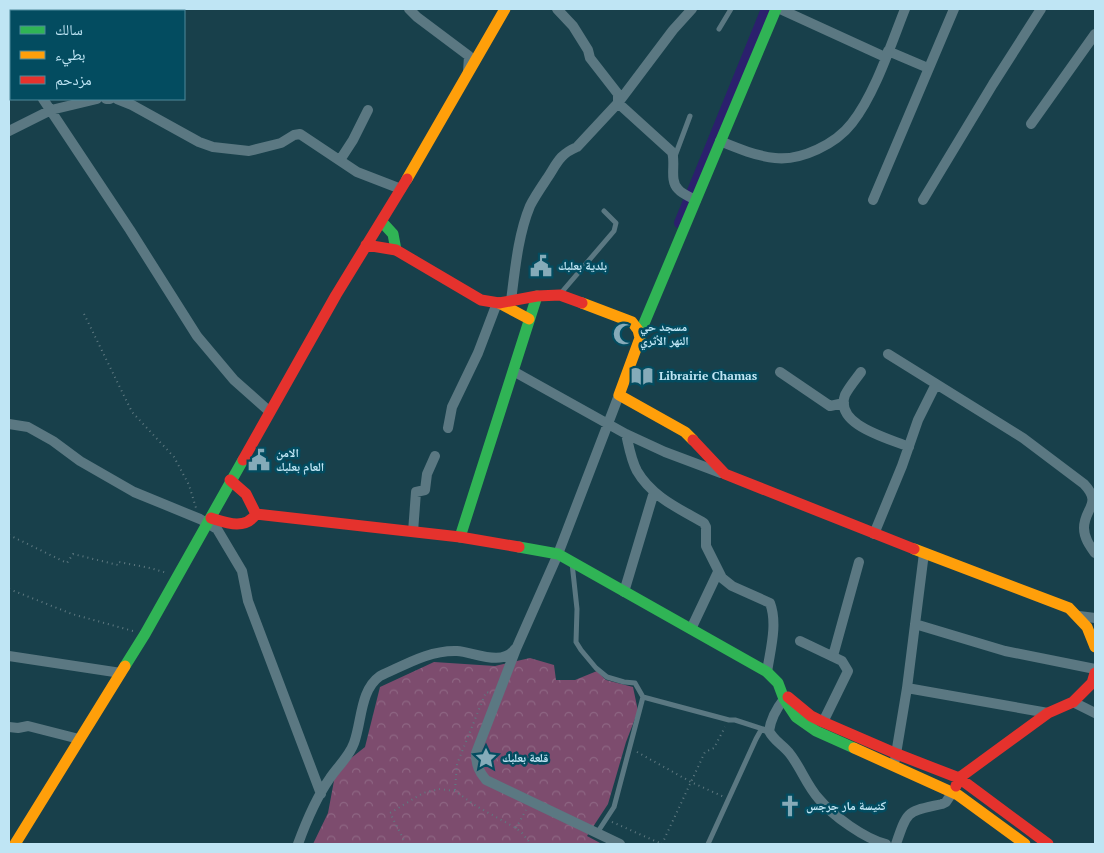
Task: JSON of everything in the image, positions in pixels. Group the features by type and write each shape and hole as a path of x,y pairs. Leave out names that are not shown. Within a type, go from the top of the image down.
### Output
{"main road":[{"path":"15,844 145,634 230,480 506,9"},
{"path":"778,9 693,199 640,333 637,348 619,394 685,432 724,474 874,534 1069,608 1087,626 1095,648"},
{"path":"382,222 393,234 396,250"},
{"path":"366,245 396,250 481,300 498,303 529,319"},
{"path":"498,303 537,296 560,295 626,319 632,322 640,333"},
{"path":"460,537 537,296"},
{"path":"230,480 250,499 256,514"},
{"path":"207,520 231,524 246,523 251,521 256,514"},
{"path":"256,514 460,537 558,554 767,672 778,683 784,699 796,717 816,732 958,795 1025,844"},
{"path":"952,793 959,778 1048,713 1073,702 1094,680"},
{"path":"784,699 790,697 811,716 824,722 897,754 959,778 1048,844"}],"street":[{"path":"409,9 469,56 468,73"},
{"path":"556,9 573,26 588,50 590,58 618,94 618,103 668,148 674,159 674,178 678,189 693,199"},
{"path":"511,301 524,226 537,193 558,160 568,151 577,147 618,103 673,30 692,9"},
{"path":"778,9 886,54 928,68"},
{"path":"720,141 740,149 774,158 788,158 818,150 851,125 866,101 905,9"},
{"path":"873,200 954,9"},
{"path":"923,200 1041,9"},
{"path":"1031,124 1095,34"},
{"path":"44,100 130,230 197,336 234,380 270,412"},
{"path":"9,131 51,110 93,100"},
{"path":"120,100 199,142 213,147 249,151 281,143 298,134 357,172 401,189"},
{"path":"340,160 354,140 368,110"},
{"path":"448,428 452,406 478,353 498,303"},
{"path":"888,354 1023,438 1084,484 1093,498 1084,527 1087,542 1095,553"},
{"path":"513,371 626,434 666,452 724,474"},
{"path":"780,372 830,406 844,403"},
{"path":"861,372 846,393 844,403 846,413 854,423 909,447"},
{"path":"874,534 902,466 918,420 936,384"},
{"path":"619,394 558,554 516,649 476,754 476,763 480,773 486,780 620,844"},
{"path":"9,424 28,428 53,441 80,461 134,492 207,520 217,529 242,571 248,601 321,794"},
{"path":"626,434 637,471 654,492 704,523 706,532 704,542 722,578 732,586 770,603 774,623 767,672"},
{"path":"413,532 416,492 425,490 427,474 435,456"},
{"path":"624,592 654,492"},
{"path":"893,765 897,754 907,688 924,553"},
{"path":"833,656 859,562"},
{"path":"690,629 718,572"},
{"path":"1078,616 1095,618"},
{"path":"915,624 1005,651 1095,669"},
{"path":"800,641 842,661 848,671 824,722"},
{"path":"298,844 307,820 321,794 353,746 367,694 373,681 380,676 430,654 459,651 499,658 507,656 516,649"},
{"path":"9,656 121,673"},
{"path":"907,688 1048,713"},
{"path":"784,699 774,713 769,731 773,737 790,754 812,789 827,808 867,837 886,844"},
{"path":"1073,702 1095,713"},
{"path":"9,727 28,726 79,739"},
{"path":"896,844 907,816 915,810 946,802 952,793"}],"lane":[{"path":"719,29 731,9"},
{"path":"674,159 690,116"},
{"path":"560,295 614,231 616,223 604,211"},
{"path":"572,562 577,609 576,642 581,650 607,677 635,683 643,697 614,807 597,833"},
{"path":"643,697 735,720 769,731"},
{"path":"708,844 756,739 761,730 769,731"}],"path":[{"path":"84,314 132,412 174,457 207,520"},
{"path":"9,535 67,563 74,554 118,565 119,562 150,568 177,576"},
{"path":"9,589 72,614 145,634"},
{"path":"455,791 457,764 486,692 500,694"},
{"path":"606,819 662,844 705,752 714,748 729,720"},
{"path":"630,748 691,782 728,799"},
{"path":"406,844 390,813 423,793 439,789 455,791 476,806 516,828 531,844"},
{"path":"516,828 530,801"}],"green space":[{"name":"قلعة بعلبك","path":"530,658 554,665 556,680 575,680 597,671 606,680 633,687 638,711 626,742 608,804 587,836 602,844 313,844 328,813 336,770 365,747 380,687 434,662 495,666"}],"waterway":[{"path":"679,223 766,9"}],"traffic: fast":[{"path":"640,333 776,9"},
{"path":"382,222 393,234 396,250"},
{"path":"460,537 537,296"},
{"path":"125,666 243,460"},
{"path":"519,547 558,554 767,672 778,683 784,699 796,717 816,731 854,748"}],"traffic: slow":[{"path":"407,179 505,9"},
{"path":"499,303 529,319"},
{"path":"582,303 632,322 638,330 640,338 619,395 685,432 693,440"},
{"path":"914,549 1069,608 1087,627 1095,647"},
{"path":"15,844 125,666"},
{"path":"854,748 958,795 1025,844"}],"traffic: jam":[{"path":"243,460 336,295 407,179"},
{"path":"366,245 396,250 481,300 499,303 537,296 560,295 582,303"},
{"path":"693,440 725,474 914,549"},
{"path":"211,518 241,524 252,519 256,514 246,494 230,480"},
{"path":"256,514 460,537 519,547"},
{"path":"956,786 959,778 1048,713 1073,702 1092,683 1095,673"},
{"path":"788,697 811,716 823,722 959,778 1048,844"}],"place":[{"name":"بلدية بعلبك","path":"541,266"},
{"name":"مسجد حي النهر الأثري","path":"624,334"},
{"name":"Librairie Chamas","path":"642,376"},
{"name":"الامن العام بعلبك","path":"259,460"},
{"name":"قلعة بعلبك","path":"486,758"},
{"name":"كنيسة مار جرجس","path":"790,806"}]}
